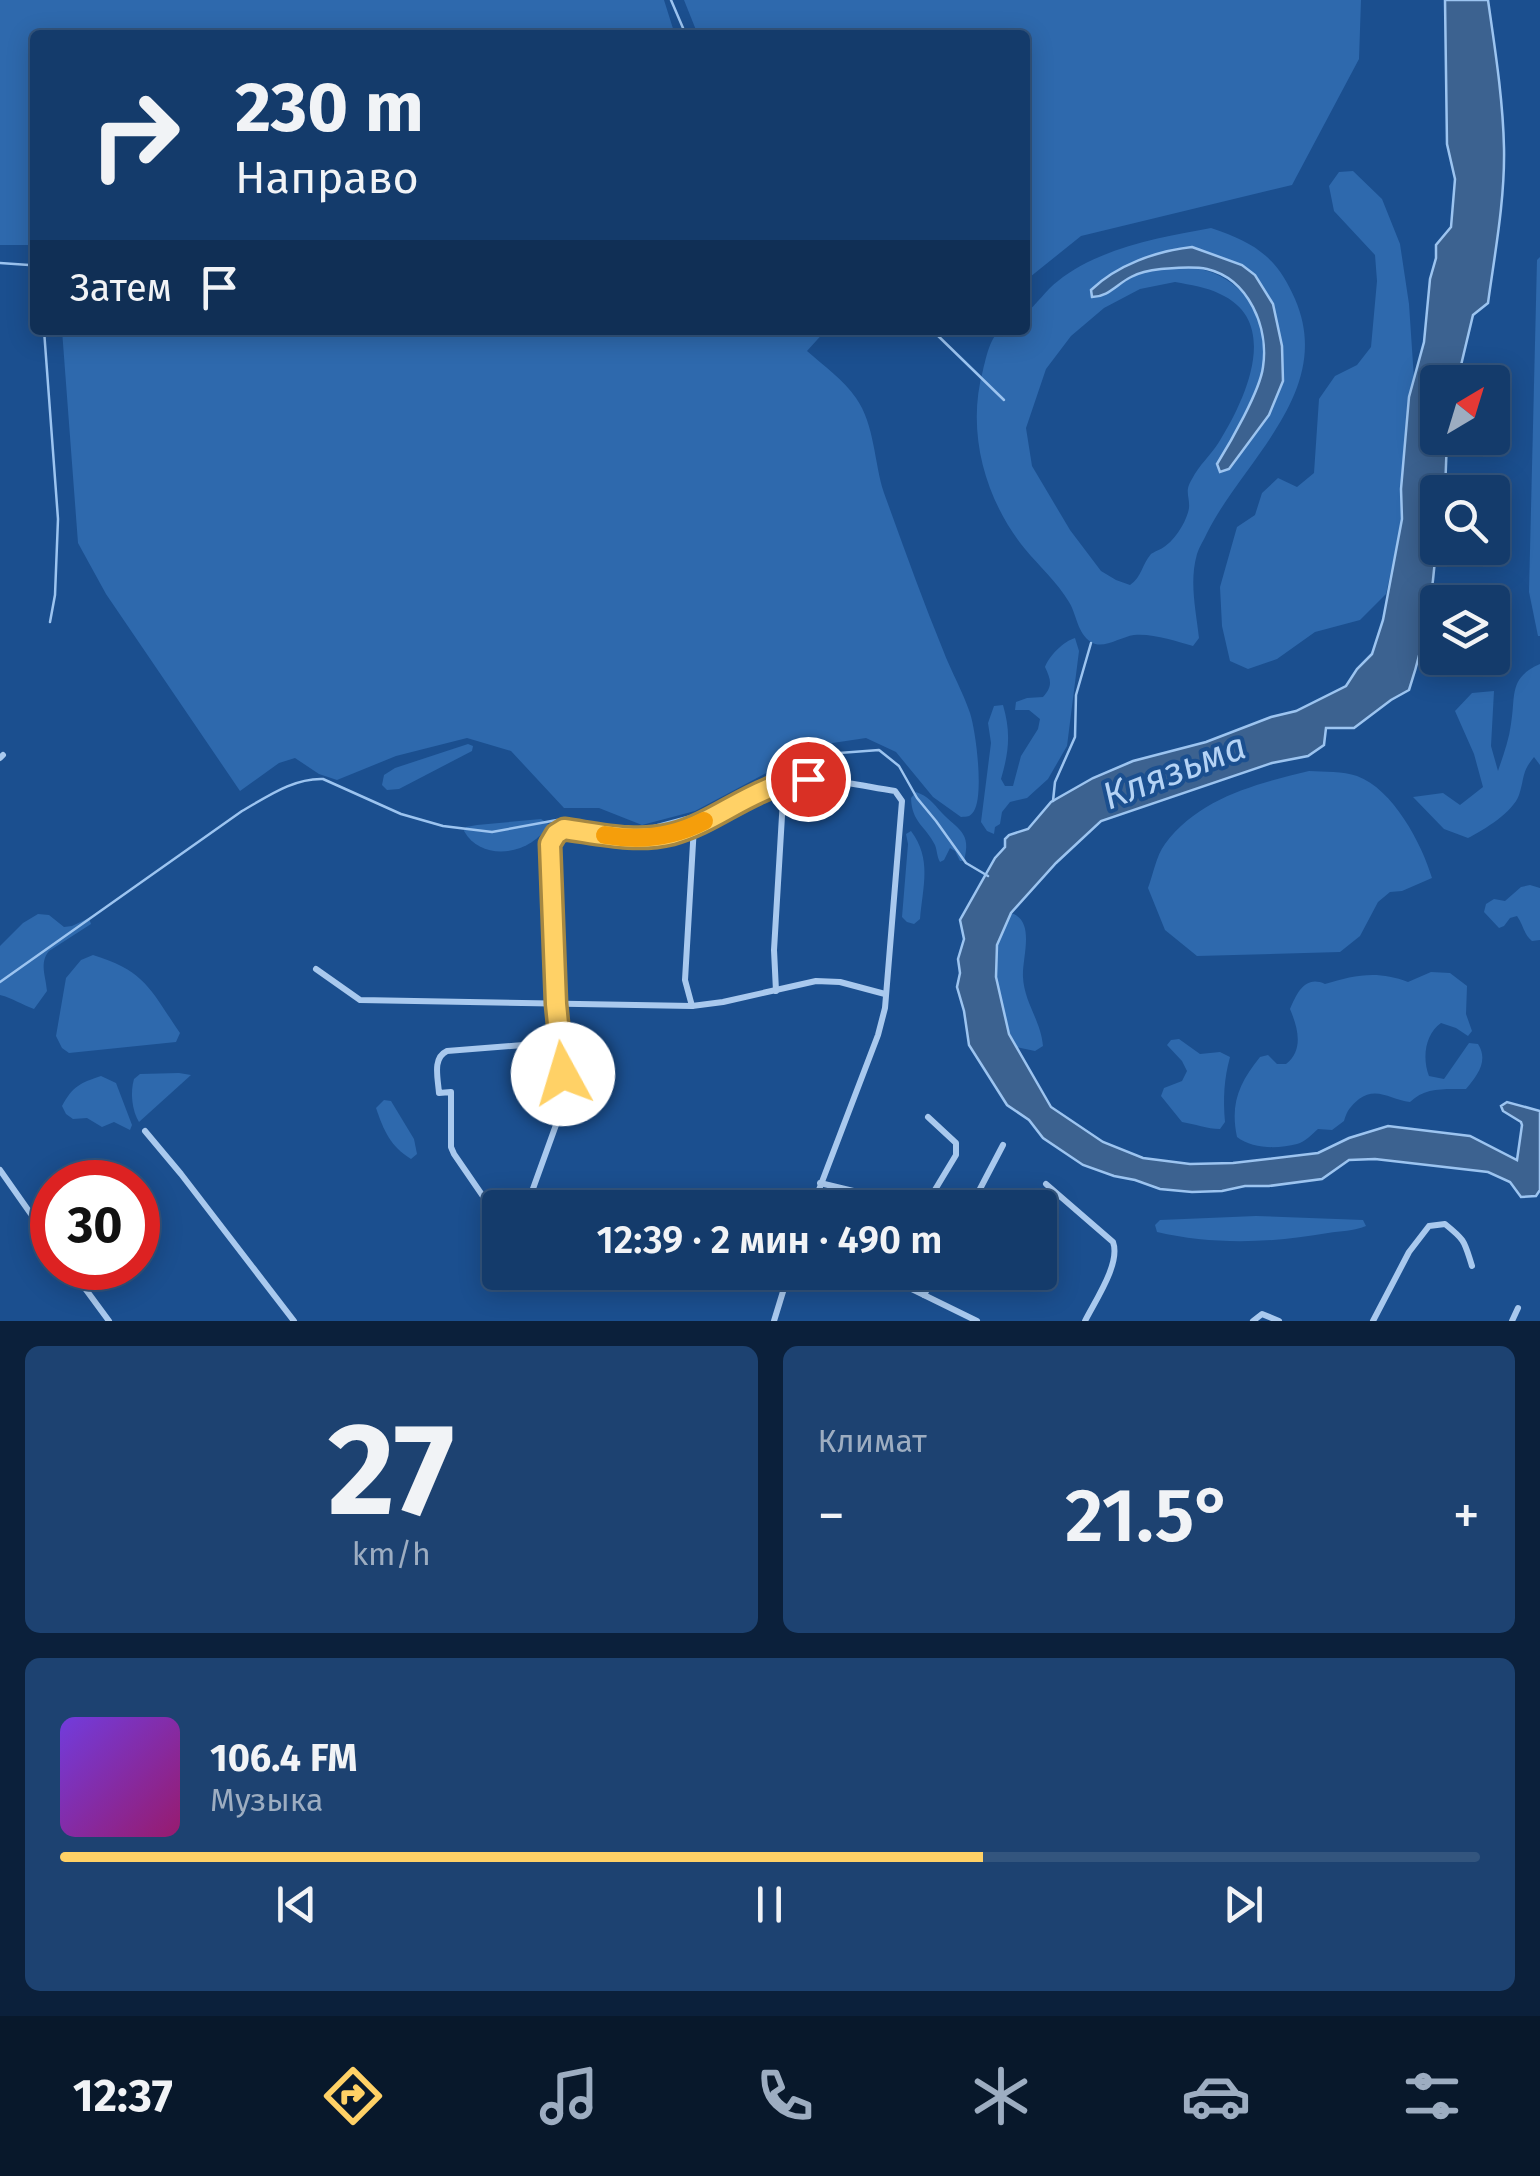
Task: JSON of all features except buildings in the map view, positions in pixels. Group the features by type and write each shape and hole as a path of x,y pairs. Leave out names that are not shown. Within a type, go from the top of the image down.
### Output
{"street":[{"path":"533,1190 565,1100 556,1004 550,844 556,834 564,829 638,838 670,834 784,782 808,779 894,791 902,800 886,994 878,1035 818,1190"},
{"path":"776,991 774,950 784,782"},
{"path":"692,1006 685,980 694,826"},
{"path":"316,969 360,1000 692,1006 816,981 860,986 886,994"},
{"path":"482,1195 451,1146 451,1092 439,1093 440,1054 560,1042"},
{"path":"928,1117 956,1143 956,1155 935,1190"},
{"path":"145,1131 294,1321"},
{"path":"979,1190 1002,1146"},
{"path":"0,1170 30,1213"},
{"path":"820,1183 848,1190"},
{"path":"1046,1184 1113,1242 1116,1249 1115,1261 1085,1321"},
{"path":"1372,1321 1409,1252 1429,1226 1444,1224 1463,1239 1472,1266"},
{"path":"86,1290 109,1321"},
{"path":"774,1321 784,1290"},
{"path":"915,1290 976,1321"},
{"path":"924,1295 927,1290"},
{"path":"1512,1321 1518,1308"},
{"path":"1253,1321 1262,1314 1279,1321"}],"shaded area":[{"path":"0,0 664,0 673,30 30,30 30,245 0,245"},
{"path":"684,0 1361,0 1359,59 1292,185 1081,236 1030,277 1030,30 696,30"},
{"path":"1353,171 1382,199 1400,244 1409,304 1414,379 1404,453 1402,519 1386,594 1360,620 1315,632 1277,659 1248,669 1230,661 1222,626 1220,587 1237,527 1255,515 1262,493 1278,478 1297,487 1314,473 1319,399 1335,376 1357,365 1371,347 1377,281 1375,255 1334,211 1329,186 1339,172"},
{"path":"1211,228 1252,246 1272,262 1288,284 1304,332 1303,364 1280,423 1223,505 1198,551 1193,586 1199,638 1193,646 1141,635 1106,644 1091,642 1064,595 1025,549 999,509 978,441 978,393 994,337 1030,335 1030,309 1054,285 1092,260 1151,240","holes":["1192,247 1242,265 1283,381 1217,464 1243,419 1263,366 1264,334 1255,309 1240,290 1222,277 1200,269 1153,270 1109,293 1137,262","1175,282 1198,286 1239,307 1250,323 1254,342 1252,363 1229,425 1190,483 1189,508 1183,524 1168,544 1151,554 1130,585 1101,571 1070,530 1032,466 1026,428 1046,369 1071,336 1104,308 1140,289"]},
{"path":"1540,257 1540,636 1538,636 1529,592"},
{"path":"62,335 821,335 807,351 846,385 862,409 884,493 970,713 977,748 977,803 970,816 961,817 933,797 896,752 866,738 819,745 695,811 642,825 599,808 564,808 511,751 467,738 396,756 337,780 319,774 295,758 279,763 240,791 106,594 78,543"},
{"path":"1075,638 1079,651 1067,746 1048,779 1027,798 1010,802 994,834 987,831 981,822 991,743 988,723 994,706 1003,705 1008,733 1001,779 1005,786 1013,786 1021,756 1040,719 1029,710 1015,710 1016,702 1043,697 1050,683 1047,663"},
{"path":"1540,664 1540,765 1534,757 1525,771 1516,801 1490,825 1468,838 1444,829 1413,797 1443,793 1460,805 1483,787 1455,711 1472,693 1494,691 1491,746 1498,771 1509,736 1518,682"},
{"path":"468,744 473,746 472,751 399,789 387,790 382,785 384,775 395,768"},
{"path":"1309,771 1357,776 1382,793 1413,834 1432,878 1390,892 1378,902 1360,936 1340,952 1197,956 1165,930 1148,888 1162,849 1179,828 1212,804 1249,788"},
{"path":"916,792 930,800 962,833 966,844 964,861 950,848 940,862 935,845 916,819 911,798"},
{"path":"541,819 549,824 541,835 507,851 482,848 464,831 477,825"},
{"path":"911,831 924,862 920,919 914,924 902,917 906,834"},
{"path":"1521,887 1540,888 1540,940 1532,941 1517,916 1499,928 1484,912 1486,904 1494,899 1505,901"},
{"path":"1011,913 1019,917 1026,931 1024,986 1043,1046 1035,1051 1016,1047 999,996 996,954"},
{"path":"38,914 49,915 64,927 89,918 91,924 49,951 44,965 47,991 34,1009 0,995 0,946"},
{"path":"93,955 125,968 146,984 180,1033 176,1042 69,1053 62,1048 56,1036 66,978 81,960"},
{"path":"1431,972 1450,973 1467,986 1466,1014 1472,1031 1468,1036 1441,1023 1436,1028 1428,1040 1429,1076 1444,1079 1469,1043 1478,1044 1482,1062 1466,1089 1429,1091 1410,1102 1366,1095 1332,1130 1318,1129 1303,1142 1290,1146 1258,1146 1237,1137 1236,1104 1253,1067 1260,1057 1268,1055 1277,1064 1286,1064 1295,1052 1297,1031 1290,1009 1303,987 1312,982 1325,984 1366,975 1408,982"},
{"path":"1179,1039 1200,1054 1220,1052 1230,1057 1224,1089 1225,1122 1220,1129 1182,1122 1161,1096 1164,1088 1182,1081 1187,1071 1167,1045"},
{"path":"140,1074 191,1075 139,1122 132,1101 134,1079"},
{"path":"101,1076 116,1083 132,1125 130,1130 114,1122 102,1127 87,1118 73,1119 66,1114 62,1106 74,1090"},
{"path":"384,1100 391,1101 414,1139 417,1154 411,1159 385,1131 376,1108"},
{"path":"1256,1216 1363,1220 1366,1226 1242,1241 1178,1236 1157,1232 1155,1225 1160,1220"}],"water":[{"name":"Клязьма","path":"1445,0 1488,0 1504,148 1499,226 1488,303 1473,315 1461,365 1420,365 1420,455 1446,455 1446,475 1420,475 1420,565 1434,565 1432,585 1420,585 1420,649 1409,690 1354,728 1326,728 1324,745 1308,756 1272,763 1101,821 1011,913 997,945 996,977 1009,1034 1051,1107 1103,1142 1143,1158 1190,1164 1233,1163 1318,1153 1388,1126 1470,1136 1517,1160 1522,1125 1503,1111 1501,1106 1507,1102 1540,1111 1540,1190 1536,1196 1521,1197 1510,1182 1488,1172 1375,1159 1349,1160 1322,1179 1222,1191 1160,1189 1114,1176 1083,1165 1043,1138 1029,1120 1007,1105 969,1045 957,987 958,959 964,939 960,920 1005,847 1005,839 1028,829 1051,802 1133,761 1206,742 1296,711 1346,686 1372,654 1383,620 1402,519 1409,397 1424,342 1436,245 1451,227 1455,179 1447,144"},
{"path":"1192,247 1242,265 1255,275 1273,304 1282,346 1283,381 1269,415 1229,469 1220,472 1217,464 1251,403 1263,367 1263,337 1245,294 1222,274 1190,267 1142,273 1098,296 1092,297 1091,290 1138,261"}],"waterway":[{"path":"671,0 684,30"},
{"path":"0,263 30,266"},
{"path":"44,335 58,519 50,622"},
{"path":"937,335 1004,400"},
{"path":"1053,801 1055,782 1075,737 1076,695 1091,643"},
{"path":"0,982 242,811 281,789 312,780 323,779 401,814 443,826 492,832 557,820 643,829 706,812 787,767 826,754 879,750 899,766 917,798 966,863 988,876"}],"slow traffic":[{"path":"605,835 638,838 670,834 704,821"}],"route":[{"path":"563,1074 556,1004 550,844 556,834 564,829 638,838 670,834 768,788 808,779"}]}
